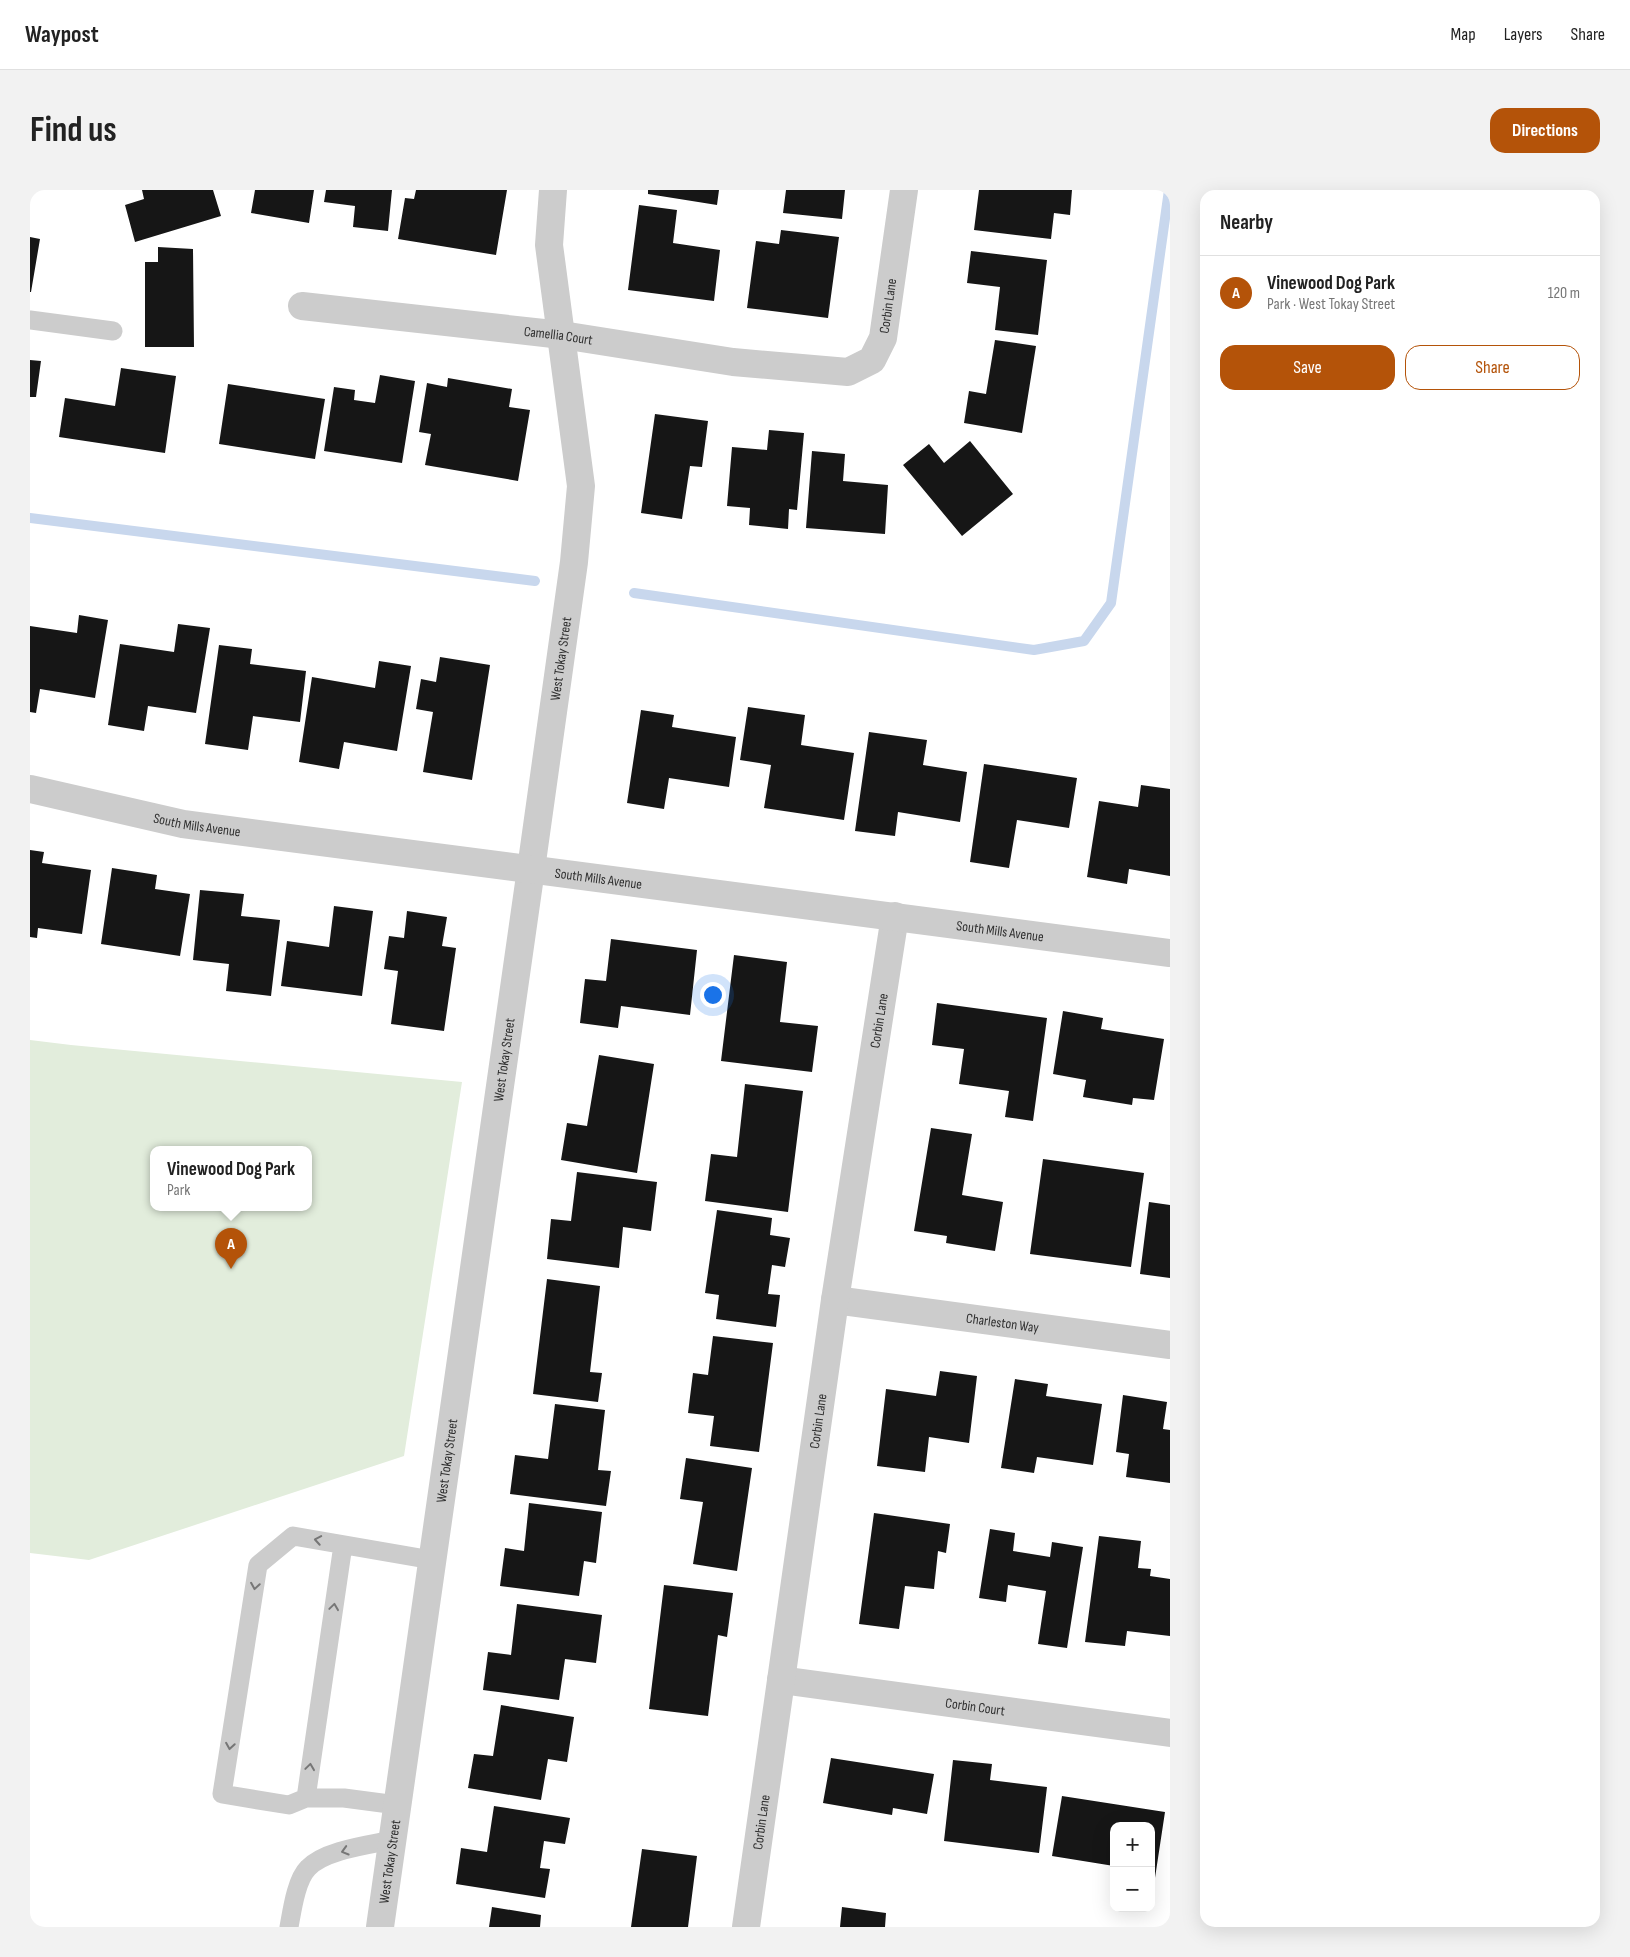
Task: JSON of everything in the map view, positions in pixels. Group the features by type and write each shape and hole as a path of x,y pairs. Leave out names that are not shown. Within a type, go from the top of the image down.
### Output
{"street":[{"name":"West Tokay Street","path":"380,1927 531,869 574,562 582,486 549,245 553,190"},
{"name":"Corbin Lane","path":"814,369 848,372 872,360 883,338 904,190"},
{"name":"Camellia Court","path":"302,306 562,335 733,362 814,369"},
{"name":"South Mills Avenue","path":"30,789 183,824 1170,953"},
{"name":"Corbin Lane","path":"746,1927 835,1300 895,916"},
{"name":"Charleston Way","path":"835,1300 1170,1345"},
{"name":"Corbin Court","path":"781,1680 1170,1733"}],"lane":[{"path":"30,320 113,331"},
{"path":"397,1806 344,1798 306,1798 289,1805 222,1794 258,1565 293,1536 432,1560"},
{"path":"306,1798 343,1545"},
{"path":"289,1927 296,1891 306,1869 319,1860 346,1851 392,1840"}],"green space":[{"path":"30,1040 462,1082 404,1456 89,1560 30,1553"}],"building":[{"path":"142,190 213,190 221,216 135,242 125,205 144,199"},
{"path":"255,190 314,190 309,223 251,213"},
{"path":"326,190 392,190 388,231 353,227 355,206 324,202"},
{"path":"416,190 507,190 496,255 398,239 405,198 414,199"},
{"path":"648,190 719,190 717,205 648,194"},
{"path":"786,190 845,190 842,219 783,213"},
{"path":"979,190 1072,190 1070,215 1054,213 1051,239 974,230"},
{"path":"639,205 677,210 673,243 720,250 714,301 628,290"},
{"path":"781,230 839,237 828,318 747,308 756,241 779,244"},
{"path":"30,237 40,239 31,292 30,292"},
{"path":"158,247 193,249 194,347 145,347 145,262 158,262"},
{"path":"971,251 1047,260 1038,335 995,330 1000,287 967,283"},
{"path":"995,340 1036,346 1022,433 964,423 969,391 986,394"},
{"path":"30,360 41,361 36,397 30,397"},
{"path":"121,368 176,376 165,453 59,437 65,398 115,406"},
{"path":"380,375 415,381 402,463 324,451 334,387 355,390 354,400 375,403"},
{"path":"448,378 512,389 509,407 530,410 518,481 425,465 431,434 419,432 427,383 447,387"},
{"path":"228,384 325,399 315,459 219,444"},
{"path":"655,414 708,421 702,467 690,466 682,519 641,513"},
{"path":"769,430 804,433 797,510 789,509 788,529 749,525 750,508 727,506 732,447 767,450"},
{"path":"970,441 1013,494 962,536 903,465 929,444 944,463"},
{"path":"812,451 845,454 843,481 888,485 885,534 806,528"},
{"path":"79,615 108,620 95,698 40,689 36,713 30,712 30,626 77,633"},
{"path":"178,624 210,628 196,713 148,706 144,731 108,725 120,644 174,652"},
{"path":"219,645 252,649 250,664 306,671 300,722 253,716 248,750 205,744"},
{"path":"440,657 490,665 472,780 423,772 433,712 416,709 421,679 436,682"},
{"path":"379,661 411,666 397,751 344,742 339,769 299,762 312,677 375,688"},
{"path":"748,707 805,715 801,745 854,753 844,820 764,808 771,765 740,760"},
{"path":"641,710 674,715 672,727 736,737 729,787 669,778 664,809 627,803"},
{"path":"869,732 927,740 923,765 967,772 960,822 898,812 895,836 855,831"},
{"path":"984,764 1077,778 1069,828 1017,820 1009,868 970,862"},
{"path":"1141,785 1170,789 1170,876 1129,869 1127,884 1087,877 1099,801 1138,807"},
{"path":"30,850 44,852 42,863 91,870 82,934 38,928 37,938 30,937"},
{"path":"112,868 157,875 155,889 190,894 180,956 101,944"},
{"path":"200,890 244,894 241,916 280,920 271,996 226,991 229,964 193,960"},
{"path":"334,906 373,911 362,996 281,986 287,941 329,947"},
{"path":"407,911 447,917 442,946 456,948 444,1031 391,1024 398,971 384,969 389,936 404,938"},
{"path":"611,939 697,950 690,1015 621,1006 618,1028 580,1023 585,979 606,981"},
{"path":"734,955 787,962 780,1022 818,1026 812,1072 721,1061"},
{"path":"937,1003 1047,1018 1033,1121 1005,1117 1009,1091 959,1084 964,1049 932,1045"},
{"path":"1063,1011 1103,1018 1101,1029 1164,1039 1154,1100 1133,1098 1132,1105 1083,1097 1086,1080 1053,1074"},
{"path":"599,1055 654,1064 637,1173 561,1160 567,1123 587,1126"},
{"path":"745,1084 803,1091 788,1212 705,1201 711,1154 737,1157"},
{"path":"931,1128 972,1134 962,1195 1003,1202 995,1251 946,1243 947,1236 914,1231"},
{"path":"1043,1159 1144,1173 1131,1267 1030,1254"},
{"path":"577,1172 657,1182 651,1231 623,1227 619,1268 547,1259 551,1219 571,1221"},
{"path":"1149,1202 1170,1205 1170,1278 1140,1274"},
{"path":"717,1210 772,1218 770,1235 790,1238 785,1267 772,1265 768,1294 780,1295 776,1327 716,1319 719,1295 705,1293"},
{"path":"547,1279 600,1286 590,1372 602,1373 598,1402 533,1394"},
{"path":"713,1336 773,1343 759,1452 710,1446 714,1416 688,1413 693,1373 708,1375"},
{"path":"940,1371 977,1376 969,1443 929,1437 925,1472 877,1466 886,1389 936,1396"},
{"path":"1015,1379 1048,1384 1046,1396 1102,1404 1093,1465 1037,1457 1034,1473 1001,1468"},
{"path":"1123,1395 1167,1402 1163,1429 1170,1430 1170,1483 1126,1477 1129,1454 1116,1452"},
{"path":"555,1404 605,1410 598,1470 611,1471 606,1506 510,1494 515,1455 548,1459"},
{"path":"686,1458 752,1468 737,1571 693,1564 703,1502 680,1499"},
{"path":"529,1503 602,1512 596,1563 584,1561 579,1596 500,1586 505,1548 524,1551"},
{"path":"874,1513 950,1524 946,1553 938,1551 934,1589 905,1586 899,1629 859,1624"},
{"path":"990,1529 1015,1533 1013,1551 1050,1557 1052,1542 1083,1547 1067,1648 1038,1644 1046,1591 1008,1585 1006,1602 979,1598"},
{"path":"1099,1536 1141,1541 1138,1568 1151,1569 1150,1576 1170,1579 1170,1636 1127,1631 1125,1646 1085,1642"},
{"path":"664,1585 733,1593 727,1637 718,1635 708,1716 649,1709"},
{"path":"517,1604 602,1615 596,1663 565,1659 559,1700 483,1690 488,1652 511,1655"},
{"path":"501,1705 574,1717 567,1762 548,1759 541,1800 468,1788 474,1754 493,1756"},
{"path":"831,1758 934,1774 927,1814 893,1808 892,1815 823,1803"},
{"path":"953,1760 992,1764 990,1780 1047,1787 1039,1853 944,1841"},
{"path":"1062,1796 1165,1812 1155,1878 1155,1822 1110,1822 1110,1865 1052,1856"},
{"path":"494,1806 570,1818 565,1844 544,1841 540,1868 550,1869 545,1898 456,1884 461,1848 487,1852"},
{"path":"642,1849 697,1856 688,1927 631,1927"},
{"path":"492,1907 541,1915 540,1927 489,1927"},
{"path":"842,1907 886,1913 885,1927 840,1927"}],"waterway":[{"path":"634,593 1034,650 1084,641 1111,603 1169,190"},
{"path":"30,518 535,581"}],"place":[{"name":"Vinewood Dog Park","path":"231,1269"}]}
